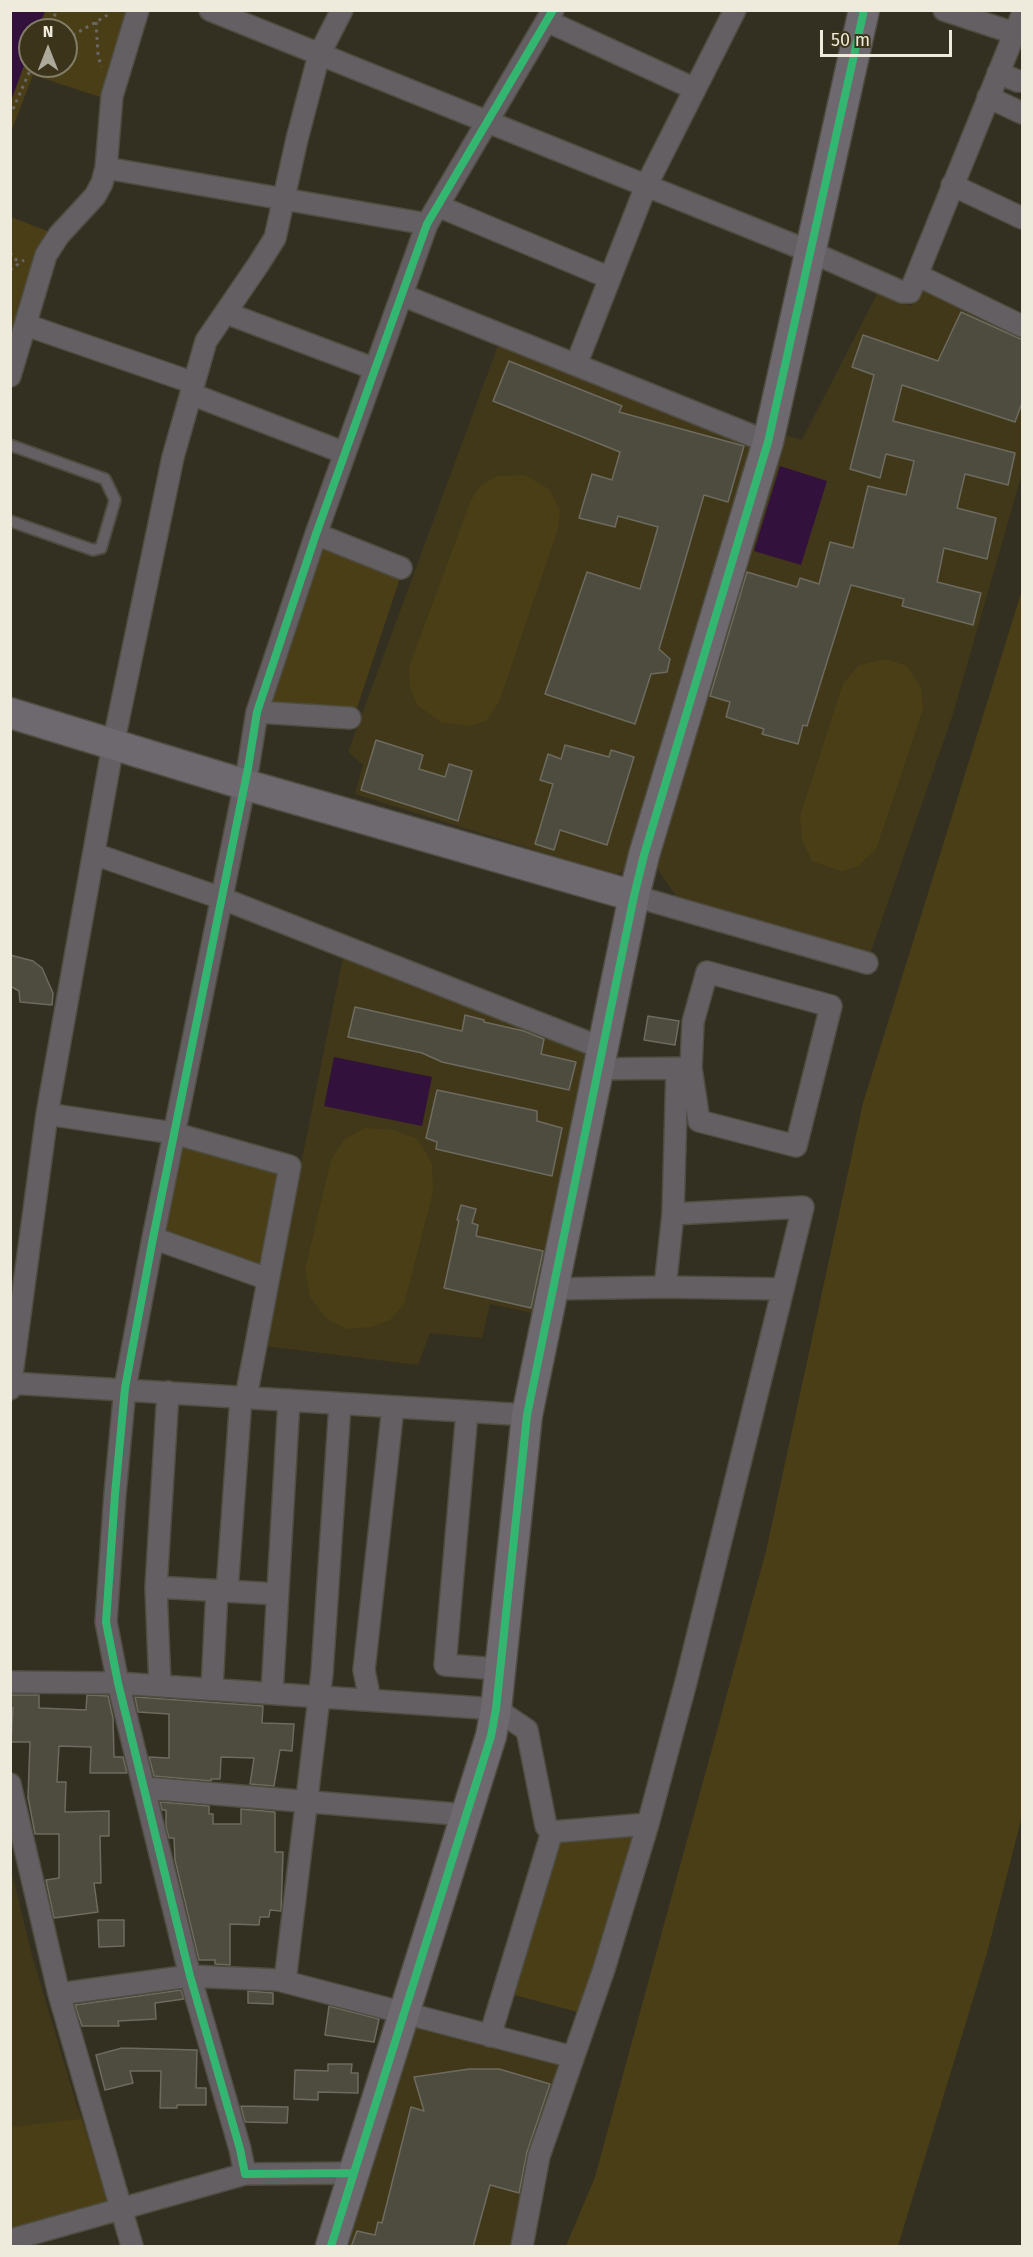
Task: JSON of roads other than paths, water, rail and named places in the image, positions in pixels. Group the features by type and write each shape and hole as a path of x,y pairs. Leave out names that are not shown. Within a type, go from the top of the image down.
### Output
{"street":[{"path":"10,376 46,255 59,235 95,196 106,168 112,96 138,10"},
{"path":"210,10 811,252 902,292 910,292 1018,24 944,10"},
{"path":"10,1389 47,1114 113,745 173,457 206,341 258,266 274,238 319,55 342,10"},
{"path":"576,364 646,186 735,10"},
{"path":"331,2247 490,1736 496,1709 527,1415 634,897 644,855 768,442 864,10"},
{"path":"245,2174 240,2149 190,1976 118,1683 106,1622 125,1388 173,1133 248,768 257,712 316,534 427,224 550,16 695,89"},
{"path":"998,73 1023,81"},
{"path":"988,97 1023,113"},
{"path":"106,168 427,224"},
{"path":"952,185 1023,218"},
{"path":"438,206 610,278"},
{"path":"917,275 1023,326"},
{"path":"402,295 768,442"},
{"path":"226,312 375,369"},
{"path":"26,325 192,389 345,453"},
{"path":"316,534 401,568"},
{"path":"257,712 350,718"},
{"path":"10,713 243,784 867,963"},
{"path":"94,854 221,898 599,1059 684,1068"},
{"path":"665,1287 684,1068 693,1022 707,972 831,1006 796,1146 699,1121 684,1068"},
{"path":"47,1114 173,1133 290,1166 243,1397 212,1689"},
{"path":"522,2247 539,2156 604,1970 648,1824 686,1682 803,1207 673,1214"},
{"path":"153,1238 268,1279"},
{"path":"553,1289 665,1287 783,1289"},
{"path":"11,1383 125,1388 527,1415"},
{"path":"160,1686 156,1587 168,1392"},
{"path":"272,1693 289,1400"},
{"path":"285,1981 319,1696 340,1404"},
{"path":"370,1700 364,1670 393,1407"},
{"path":"467,1412 445,1665 500,1669"},
{"path":"156,1587 277,1594"},
{"path":"10,1682 118,1683 496,1709 527,1730 546,1826 552,1832 648,1824"},
{"path":"10,1784 59,1994 132,2247"},
{"path":"145,1788 467,1815"},
{"path":"490,2036 552,1832"},
{"path":"59,1994 190,1976 285,1981 307,1989 573,2057"},
{"path":"10,2240 245,2174 354,2173"}],"lane":[{"path":"10,445 105,479 115,500 100,548 93,550 10,521"}]}
